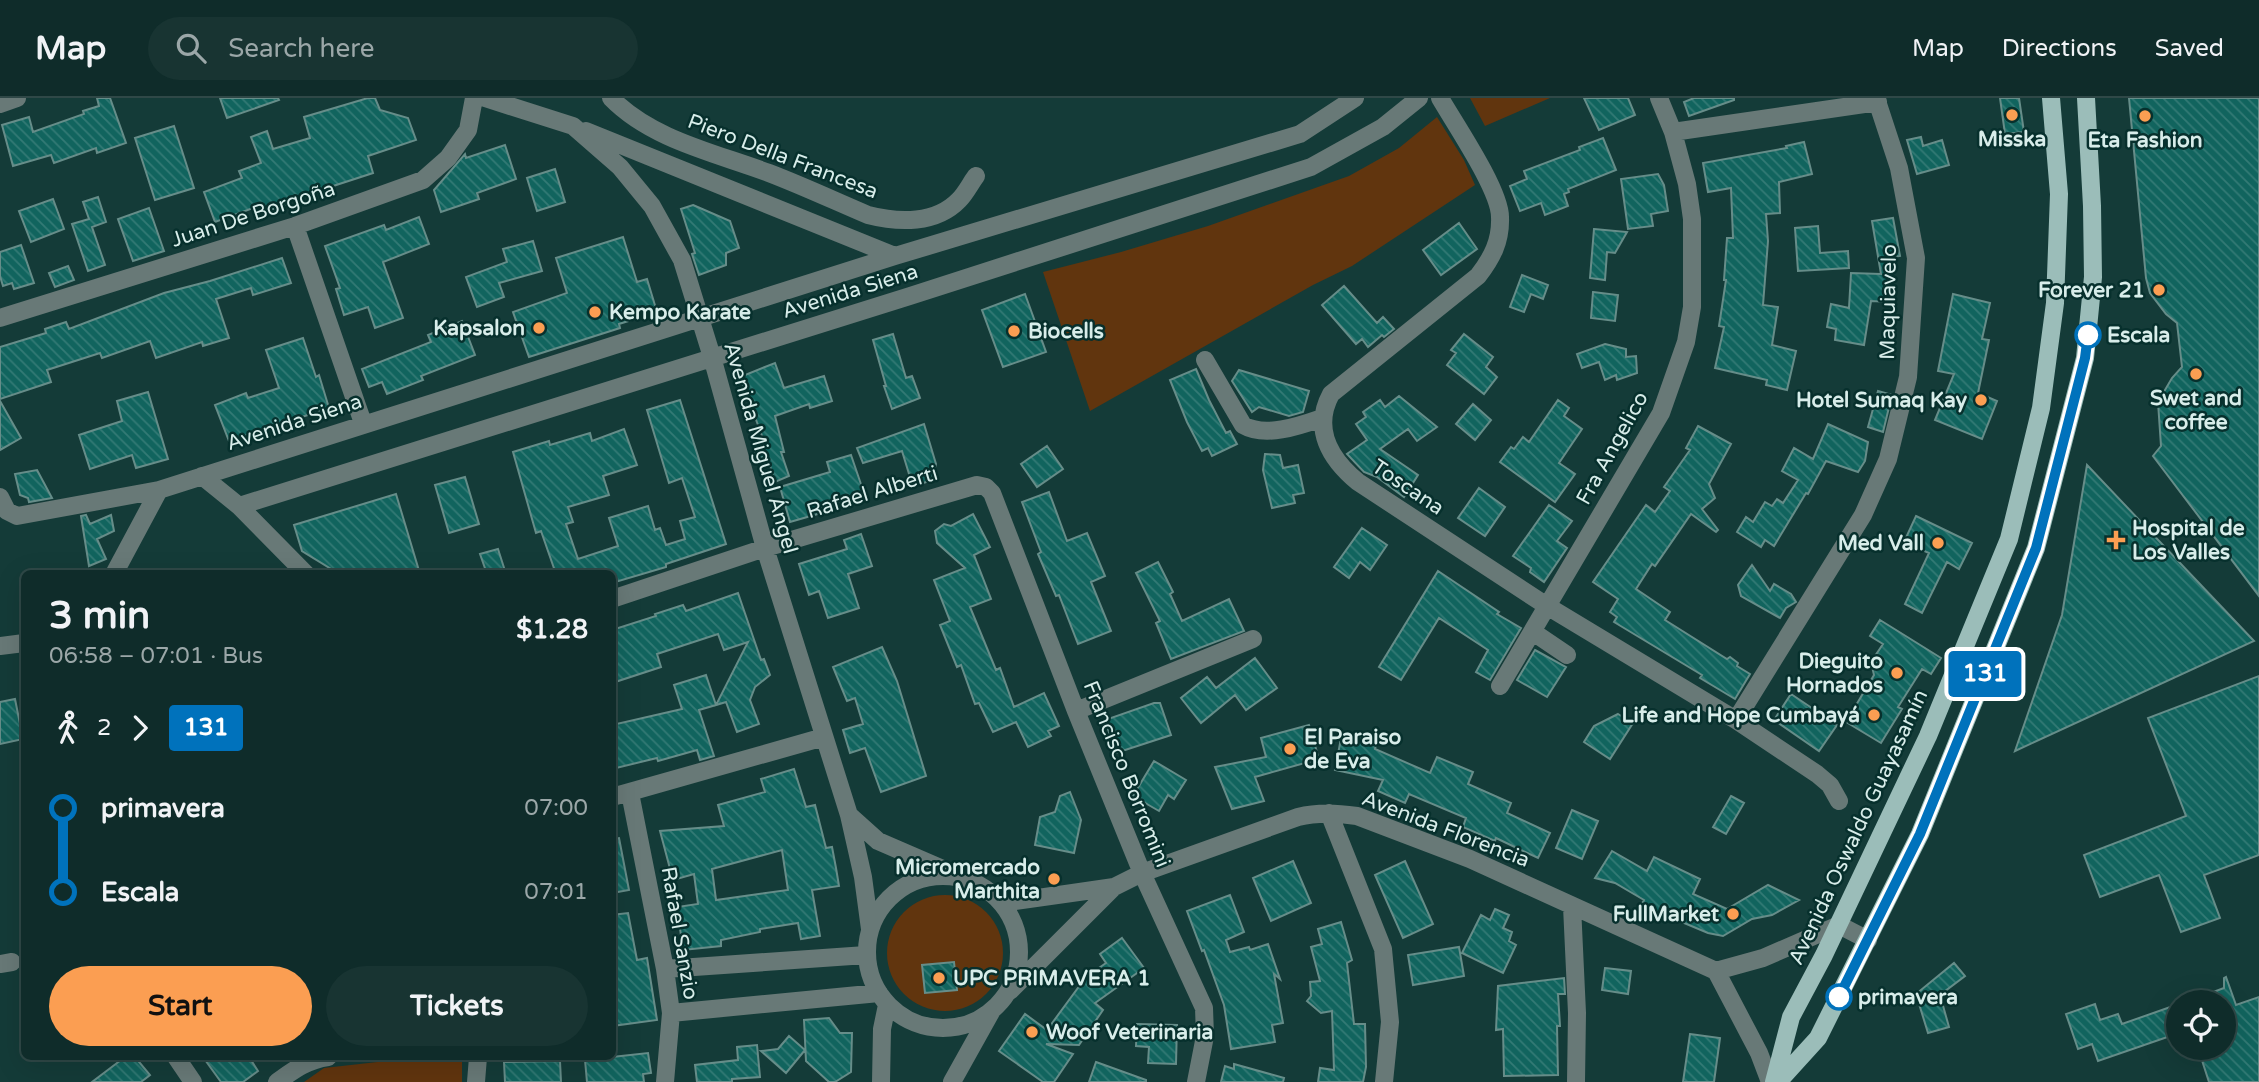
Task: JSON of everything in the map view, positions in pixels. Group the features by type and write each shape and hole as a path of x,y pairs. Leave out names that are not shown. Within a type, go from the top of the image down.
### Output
{"main road":[{"name":"Avenida Oswaldo Guayasamín","path":"1774,1082 1791,1017 1839,925 1928,736 2010,539 2041,408 2055,303 2060,194 2051,98"},
{"path":"1774,1082 1818,1038 1868,940 1920,834 2036,548 2085,358 2092,306 2092,206 2087,101"}],"street":[{"path":"0,104 17,98"},
{"name":"Juan De Borgoña","path":"0,318 295,226 423,180 448,158 468,130 474,98"},
{"name":"Avenida Miguel Ángel","path":"485,98 573,126 895,256"},
{"name":"Piero Della Francesa","path":"611,98 626,113 666,135 880,218 899,220 937,215 961,198 976,176"},
{"name":"Avenida Siena","path":"0,498 8,511 18,516 159,490 895,256 1300,135 1355,98"},
{"name":"Avenida Siena","path":"239,506 923,292 1311,167 1383,127 1419,98"},
{"path":"1205,360 1243,425 1251,430 1296,427 1322,418 1331,394 1478,276 1489,262 1498,242 1501,214 1489,181 1440,98"},
{"name":"Fra Angelico","path":"1500,686 1661,413 1686,342 1692,307 1692,219 1688,184 1673,132 1658,98"},
{"path":"1673,132 1877,100"},
{"name":"Maquiavelo","path":"1736,720 1863,515 1888,459 1908,377 1916,258 1899,168 1877,100"},
{"name":"Avenida Miguel Ángel","path":"573,126 620,167 652,206 682,260 765,548 849,815 863,877 870,929"},
{"path":"295,226 363,424"},
{"name":"Toscana","path":"1322,418 1325,438 1333,454 1343,470 1358,482 1547,606 1736,720 1817,774 1830,785 1839,801"},
{"path":"202,477 239,506 302,570"},
{"name":"Rafael Alberti","path":"616,598 765,548 977,485 986,486"},
{"name":"Francisco Borromini","path":"986,486 992,493 1142,873 1204,1008 1205,1036 1196,1082"},
{"path":"116,570 159,490"},
{"path":"1533,632 1567,654"},
{"path":"1076,711 1253,639"},
{"path":"0,646 21,643"},
{"path":"621,795 824,737"},
{"name":"Rafael Sanzio","path":"621,795 665,969 671,1013 665,1082"},
{"name":"Avenida Florencia","path":"1010,991 1114,887 1142,873 1314,813 1357,816 1470,859 1716,971"},
{"path":"1329,813 1382,949 1390,1022 1384,1082"},
{"path":"849,815 878,841 984,888 1002,903 1014,923 1020,946 1018,969 1010,991 991,1012 952,1082"},
{"path":"963,878 942,875 922,878 902,887 886,900 874,917 867,940 866,955 872,980 883,999 905,1019 926,1027 949,1029 972,1024 991,1012"},
{"name":"Avenida Florencia","path":"1002,903 1114,887"},
{"path":"1572,906 1577,1013 1576,1082"},
{"path":"1774,1082 1716,971 1763,958 1839,925 1868,940"},
{"path":"665,969 866,955"},
{"path":"671,1013 883,999"},
{"path":"881,1082 883,999"},
{"path":"178,1060 194,1082"},
{"path":"277,1082 313,1060"},
{"path":"476,1082 478,1060"}],"shaded area":[{"path":"1470,98 1550,98 1485,126"},
{"path":"1437,117 1464,160 1475,185 1352,266 1313,285 1090,411 1043,272 1208,226 1349,176 1399,148"},
{"path":"945,895 967,899 986,912 999,931 1003,953 999,975 986,994 967,1007 945,1011 923,1007 904,994 891,975 887,953 891,931 904,912 923,899"},
{"path":"395,1060 462,1060 462,1082 304,1082 324,1068"}],"building":[{"path":"97,98 110,98 126,143 97,153 96,148 54,163 51,155 13,166 2,125 29,117 33,132 84,114 83,111 99,106"},
{"path":"220,98 278,98 279,100 227,118"},
{"path":"375,98 380,110 408,118 416,140 368,156 373,173 284,202 285,205 256,215 253,208 215,222 204,192 242,178 239,171 261,163 251,137 267,131 273,149 310,138 304,117"},
{"path":"1584,98 1628,98 1635,115 1599,130"},
{"path":"1694,98 1734,100 1689,116 1684,102"},
{"name":"Misska","path":"2000,98 2019,98 2024,132 2005,134"},
{"path":"2129,98 2259,98 2259,596 2153,456 2161,446 2158,402 2182,367 2177,323 2166,314 2150,293 2146,278"},
{"path":"174,126 194,188 155,200 135,138"},
{"path":"1921,137 1923,146 1942,140 1949,165 1917,174 1907,140"},
{"path":"1603,138 1616,170 1568,189 1569,192 1564,194 1568,206 1545,215 1541,203 1520,211 1510,186 1527,179 1524,171 1580,150 1579,147"},
{"path":"1804,142 1812,174 1779,182 1780,213 1766,214 1768,241 1763,305 1778,307 1772,345 1796,351 1787,390 1766,385 1767,380 1715,368 1724,327 1719,326 1726,280 1727,238 1733,238 1731,188 1708,192 1703,163 1787,148 1786,146"},
{"path":"505,145 516,179 477,193 479,199 441,212 434,190 465,154 466,158"},
{"path":"555,169 565,202 537,211 527,178"},
{"path":"1658,174 1664,185 1668,211 1651,214 1653,226 1628,229 1621,179"},
{"path":"98,197 106,222 92,227 105,265 88,271 72,224 89,219 83,202"},
{"path":"53,199 64,229 31,242 19,211"},
{"path":"693,205 730,221 739,248 726,253 726,265 699,275 681,209"},
{"path":"149,208 164,251 133,261 118,219"},
{"path":"419,217 429,244 383,262 403,318 375,328 368,307 344,315 336,289 340,288 325,246 384,225 386,230"},
{"path":"1893,218 1900,256 1892,257 1890,302 1871,301 1864,345 1835,340 1836,329 1827,327 1831,304 1849,308 1851,273 1881,274 1872,221"},
{"path":"1459,223 1477,249 1441,275 1423,250"},
{"path":"1818,226 1820,253 1848,251 1849,268 1798,271 1795,228"},
{"path":"1594,229 1627,232 1615,253 1607,252 1605,280 1590,278"},
{"path":"623,237 637,282 647,279 657,312 619,324 620,328 529,357 513,312 567,293 556,258"},
{"path":"533,241 542,271 499,283 504,297 477,307 466,277 507,262 503,249"},
{"path":"21,245 34,283 14,289 12,283 3,286 0,276 0,252"},
{"path":"282,258 291,283 253,295 251,288 216,299 229,338 203,346 202,342 156,358 150,341 102,358 100,353 47,370 51,382 0,399 0,347 46,333 45,329 66,322 69,329 164,293"},
{"path":"68,266 74,280 55,287 49,273"},
{"path":"1522,275 1548,285 1543,299 1531,294 1524,312 1510,307"},
{"path":"1344,286 1377,323 1383,317 1394,329 1368,347 1362,339 1356,344 1322,305"},
{"path":"1593,292 1618,295 1615,321 1591,318"},
{"name":"Biocells","path":"1025,294 1046,352 1003,367 982,310"},
{"path":"1953,294 1990,303 1982,339 1989,340 1978,393 1997,401 1982,439 1935,420 1954,374 1938,371"},
{"path":"462,321 475,355 421,376 423,380 387,394 382,382 369,387 362,369 431,342 428,335"},
{"path":"893,334 906,378 912,376 920,398 892,409 873,340"},
{"path":"1464,334 1493,357 1486,367 1497,377 1484,394 1447,365 1456,353 1451,350"},
{"path":"303,338 316,377 319,375 329,408 229,441 215,405 246,393 248,398 279,388 266,350"},
{"path":"1605,344 1626,349 1626,357 1636,356 1637,373 1617,380 1616,375 1605,380 1599,362 1582,368 1577,354"},
{"path":"775,363 784,388 824,376 832,401 810,408 809,404 775,416 784,452 781,452 789,476 775,482 767,456 757,459 753,444 764,441 740,377"},
{"path":"1196,369 1226,433 1230,431 1237,444 1212,456 1208,448 1202,451 1170,380"},
{"path":"1239,370 1309,391 1303,412 1289,416 1259,407 1252,412 1232,381"},
{"path":"1878,391 1892,395 1883,432 1868,427"},
{"path":"148,392 168,459 136,468 132,455 90,469 79,435 122,421 117,401"},
{"path":"1399,396 1437,427 1417,441 1408,429 1380,449 1418,475 1404,497 1377,477 1364,472 1347,454 1367,440 1356,424 1366,417 1363,412 1380,400 1385,407"},
{"path":"680,400 726,544 666,564 666,567 616,582 616,570 555,570 541,531 536,533 513,452 549,441 550,445 590,433 592,441 624,429 637,465 603,476 609,495 568,507 573,522 566,524 578,559 618,546 609,518 648,506 655,530 660,528 666,545 685,539 680,521 695,517 682,478 669,483 647,410"},
{"path":"1558,400 1569,408 1564,416 1582,429 1559,463 1575,474 1555,502 1500,462 1523,437 1529,442"},
{"path":"0,401 21,438 0,450"},
{"path":"1473,404 1491,420 1475,440 1456,424"},
{"path":"924,424 936,464 932,478 926,482 913,487 902,451 863,463 857,448"},
{"path":"1828,424 1868,442 1865,461 1858,472 1826,461 1774,546 1765,540 1761,547 1737,532 1746,517 1753,522 1765,502 1772,506 1777,499 1783,503 1798,480 1782,471 1794,448 1813,459"},
{"path":"1698,426 1731,444 1709,484 1715,498 1702,509 1718,530 1716,532 1691,514 1636,589 1670,612 1665,620 1727,659 1730,657 1738,663 1737,666 1750,674 1735,699 1700,678 1702,675 1614,622 1617,617 1610,612 1618,599 1593,582 1646,505 1655,512 1670,491 1664,487 1690,450 1686,448"},
{"path":"1047,446 1063,469 1037,487 1021,464"},
{"path":"1265,454 1280,455 1283,468 1298,465 1304,493 1293,495 1295,503 1272,508 1263,470"},
{"path":"851,455 864,493 819,508 821,513 790,522 780,487 830,472 827,462"},
{"name":"Hospital de Los Valles","path":"2087,465 2254,641 2015,751 2062,615"},
{"path":"37,470 52,498 29,502 28,498 20,495 15,474"},
{"path":"465,477 479,524 449,533 435,485"},
{"path":"1479,488 1505,507 1485,536 1458,518"},
{"path":"1049,492 1067,541 1087,533 1105,576 1091,582 1111,631 1078,644 1059,595 1056,596 1038,554 1041,552 1022,502"},
{"path":"396,494 419,570 331,570 302,551 294,525"},
{"path":"1549,505 1572,521 1557,541 1567,548 1544,582 1530,572 1531,568 1513,556"},
{"path":"973,514 990,547 974,555 991,599 970,607 996,670 1000,668 1014,707 1044,693 1059,726 1048,731 1051,736 1028,747 1016,722 993,732 979,703 975,704 961,665 957,667 940,625 950,621 934,580 965,568 937,543 935,531 944,524 951,526"},
{"path":"86,515 90,524 111,515 114,531 97,539 106,559 89,566 81,516"},
{"name":"Med Vall","path":"1916,516 1972,543 1959,569 1947,562 1922,613 1905,604 1929,553 1904,542"},
{"path":"1362,528 1387,545 1370,570 1360,562 1349,578 1334,567"},
{"path":"861,534 872,566 848,574 859,608 828,618 819,591 809,595 799,564 847,549 844,540"},
{"path":"498,549 505,570 486,570 480,554"},
{"path":"1158,562 1173,592 1170,594 1182,621 1229,599 1244,631 1171,659 1156,623 1160,621 1136,573"},
{"path":"1752,565 1770,591 1774,584 1791,594 1796,602 1786,608 1780,618 1741,596 1738,585"},
{"path":"1438,571 1521,628 1490,680 1476,672 1488,650 1439,618 1401,680 1379,667"},
{"path":"738,593 761,660 764,659 770,675 755,687 750,700 759,724 737,732 726,702 716,705 748,642 724,650 718,634 657,654 661,667 616,682 616,629 683,605 686,611"},
{"path":"1880,620 1941,658 1931,674 1922,669 1898,707 1902,709 1881,743 1846,722 1874,675 1871,662 1883,644 1870,636"},
{"path":"882,647 897,681 926,776 881,792 865,748 850,753 843,730 863,724 855,698 847,701 833,667"},
{"path":"1535,650 1566,667 1547,697 1517,680"},
{"path":"1255,658 1277,688 1246,710 1235,695 1201,723 1181,698 1207,677 1216,688"},
{"path":"706,675 716,705 699,710 714,756 700,760 697,750 658,761 657,758 616,768 616,724 682,709 674,685"},
{"path":"2259,676 2259,855 2204,875 2220,918 2181,932 2159,875 2100,897 2084,855 2186,816 2148,718"},
{"path":"1791,694 1837,725 1819,751 1774,720"},
{"path":"15,699 21,739 0,744 0,702"},
{"path":"1160,703 1171,735 1116,753 1105,720"},
{"path":"1618,714 1633,723 1610,759 1584,742 1594,726"},
{"path":"1309,725 1319,759 1255,777 1264,801 1232,809 1215,767 1266,757 1261,738"},
{"path":"1342,733 1377,740 1375,749 1430,773 1437,757 1473,772 1468,784 1511,803 1507,813 1550,833 1538,858 1496,838 1495,841 1463,827 1466,818 1409,794 1405,803 1378,791 1383,780 1335,770"},
{"path":"1154,761 1186,780 1174,799 1168,795 1159,811 1133,796"},
{"path":"794,769 806,807 815,805 826,848 832,847 839,886 812,890 820,936 801,939 798,923 760,929 760,932 721,940 721,946 683,950 677,907 698,904 694,874 673,880 660,831 724,826 718,805 765,792 761,779","holes":["782,850 788,890 716,900 712,869"]},
{"path":"1070,792 1081,820 1074,853 1035,845 1040,817 1055,812 1060,796"},
{"path":"1731,796 1744,803 1726,834 1713,827"},
{"path":"1572,810 1598,821 1582,859 1556,848"},
{"path":"616,838 619,838 629,890 616,892"},
{"path":"1612,851 1647,871 1654,857 1700,879 1693,894 1727,909 1768,885 1799,900 1772,915 1752,919 1723,936 1708,933 1641,905 1644,900 1615,883 1595,878"},
{"path":"1293,861 1311,903 1271,921 1253,878"},
{"path":"1405,861 1433,924 1403,938 1375,875"},
{"path":"1230,895 1244,932 1226,940 1230,952 1249,947 1250,950 1268,944 1280,979 1274,974 1283,1023 1272,1025 1275,1042 1231,1049 1224,1005 1187,911"},
{"path":"1495,909 1509,915 1503,928 1512,932 1509,941 1516,945 1503,973 1462,953 1481,915 1490,920"},
{"path":"628,913 637,960 647,958 657,1020 616,1025 616,914"},
{"path":"1341,922 1352,960 1347,963 1354,1024 1365,1024 1366,1067 1363,1082 1318,1082 1320,1068 1334,1070 1332,1011 1321,1013 1307,1001 1311,996 1310,982 1320,981 1311,947 1322,944 1318,929"},
{"path":"1122,938 1144,968 1095,1003 1103,1010 1079,1045 1046,1044 1073,1054 1054,1082 1043,1082 999,1051 1025,1014 1047,1030 1086,977 1106,963 1100,954"},
{"path":"1459,947 1464,976 1413,985 1408,955"},
{"name":"UPC PRIMAVERA 1","path":"954,962 957,990 925,993 922,965"},
{"path":"1954,963 1965,976 1940,995 1949,1027 1928,1033 1916,994"},
{"path":"1605,968 1631,971 1628,994 1602,990"},
{"path":"2226,977 2231,990 2219,990 2224,988"},
{"path":"1564,978 1565,994 1558,994 1558,1075 1504,1076 1503,1029 1496,1030 1498,986"},
{"path":"2259,997 2259,1082 2209,1082 2202,1060 2236,1060 2236,1005"},
{"path":"2095,1004 2100,1020 2118,1014 2122,1024 2166,1009 2166,1037 2098,1061 2092,1044 2078,1049 2066,1014"},
{"path":"829,1018 840,1033 852,1033 851,1072 835,1082 829,1082 806,1061 804,1020"},
{"path":"1137,1024 1177,1025 1176,1064 1148,1063 1149,1047 1136,1046"},
{"path":"1690,1034 1720,1038 1714,1082 1683,1082"},
{"path":"789,1036 805,1050 786,1073 761,1051 778,1049"},
{"path":"757,1045 760,1077 732,1079 732,1082 697,1082 695,1065 738,1060 737,1047"},
{"path":"648,1053 651,1073 643,1074 644,1082 587,1082 585,1060 616,1060 616,1057"},
{"path":"121,1060 138,1060 150,1075 141,1082 92,1082"},
{"path":"205,1060 251,1060 258,1071 243,1082 221,1082"},
{"path":"560,1061 561,1082 505,1082 504,1062"},
{"path":"1096,1062 1146,1080 1146,1082 1089,1082"},
{"path":"1234,1064 1284,1078 1283,1082 1221,1082 1225,1066 1234,1069"}],"bus line":[{"name":"131","path":"1839,997 1920,834 2036,548 2085,358 2088,335"}],"place":[{"name":"Misska","path":"2012,115"},
{"name":"Eta Fashion","path":"2145,116"},
{"name":"Forever 21","path":"2159,290"},
{"name":"Kempo Karate","path":"595,312"},
{"name":"Kapsalon","path":"539,328"},
{"name":"Biocells","path":"1014,331"},
{"name":"Escala","path":"2088,335"},
{"name":"Swet and coffee","path":"2196,374"},
{"name":"Hotel Sumaq Kay","path":"1981,400"},
{"name":"Hospital de Los Valles","path":"2116,540"},
{"name":"Med Vall","path":"1938,543"},
{"name":"Dieguito Hornados","path":"1897,673"},
{"name":"Life and Hope Cumbayá","path":"1874,715"},
{"name":"El Paraiso de Eva","path":"1290,749"},
{"name":"Micromercado Marthita","path":"1054,879"},
{"name":"FullMarket","path":"1733,914"},
{"name":"UPC PRIMAVERA 1","path":"939,978"},
{"name":"primavera","path":"1839,997"},
{"name":"Woof Veterinaria","path":"1032,1032"}]}
